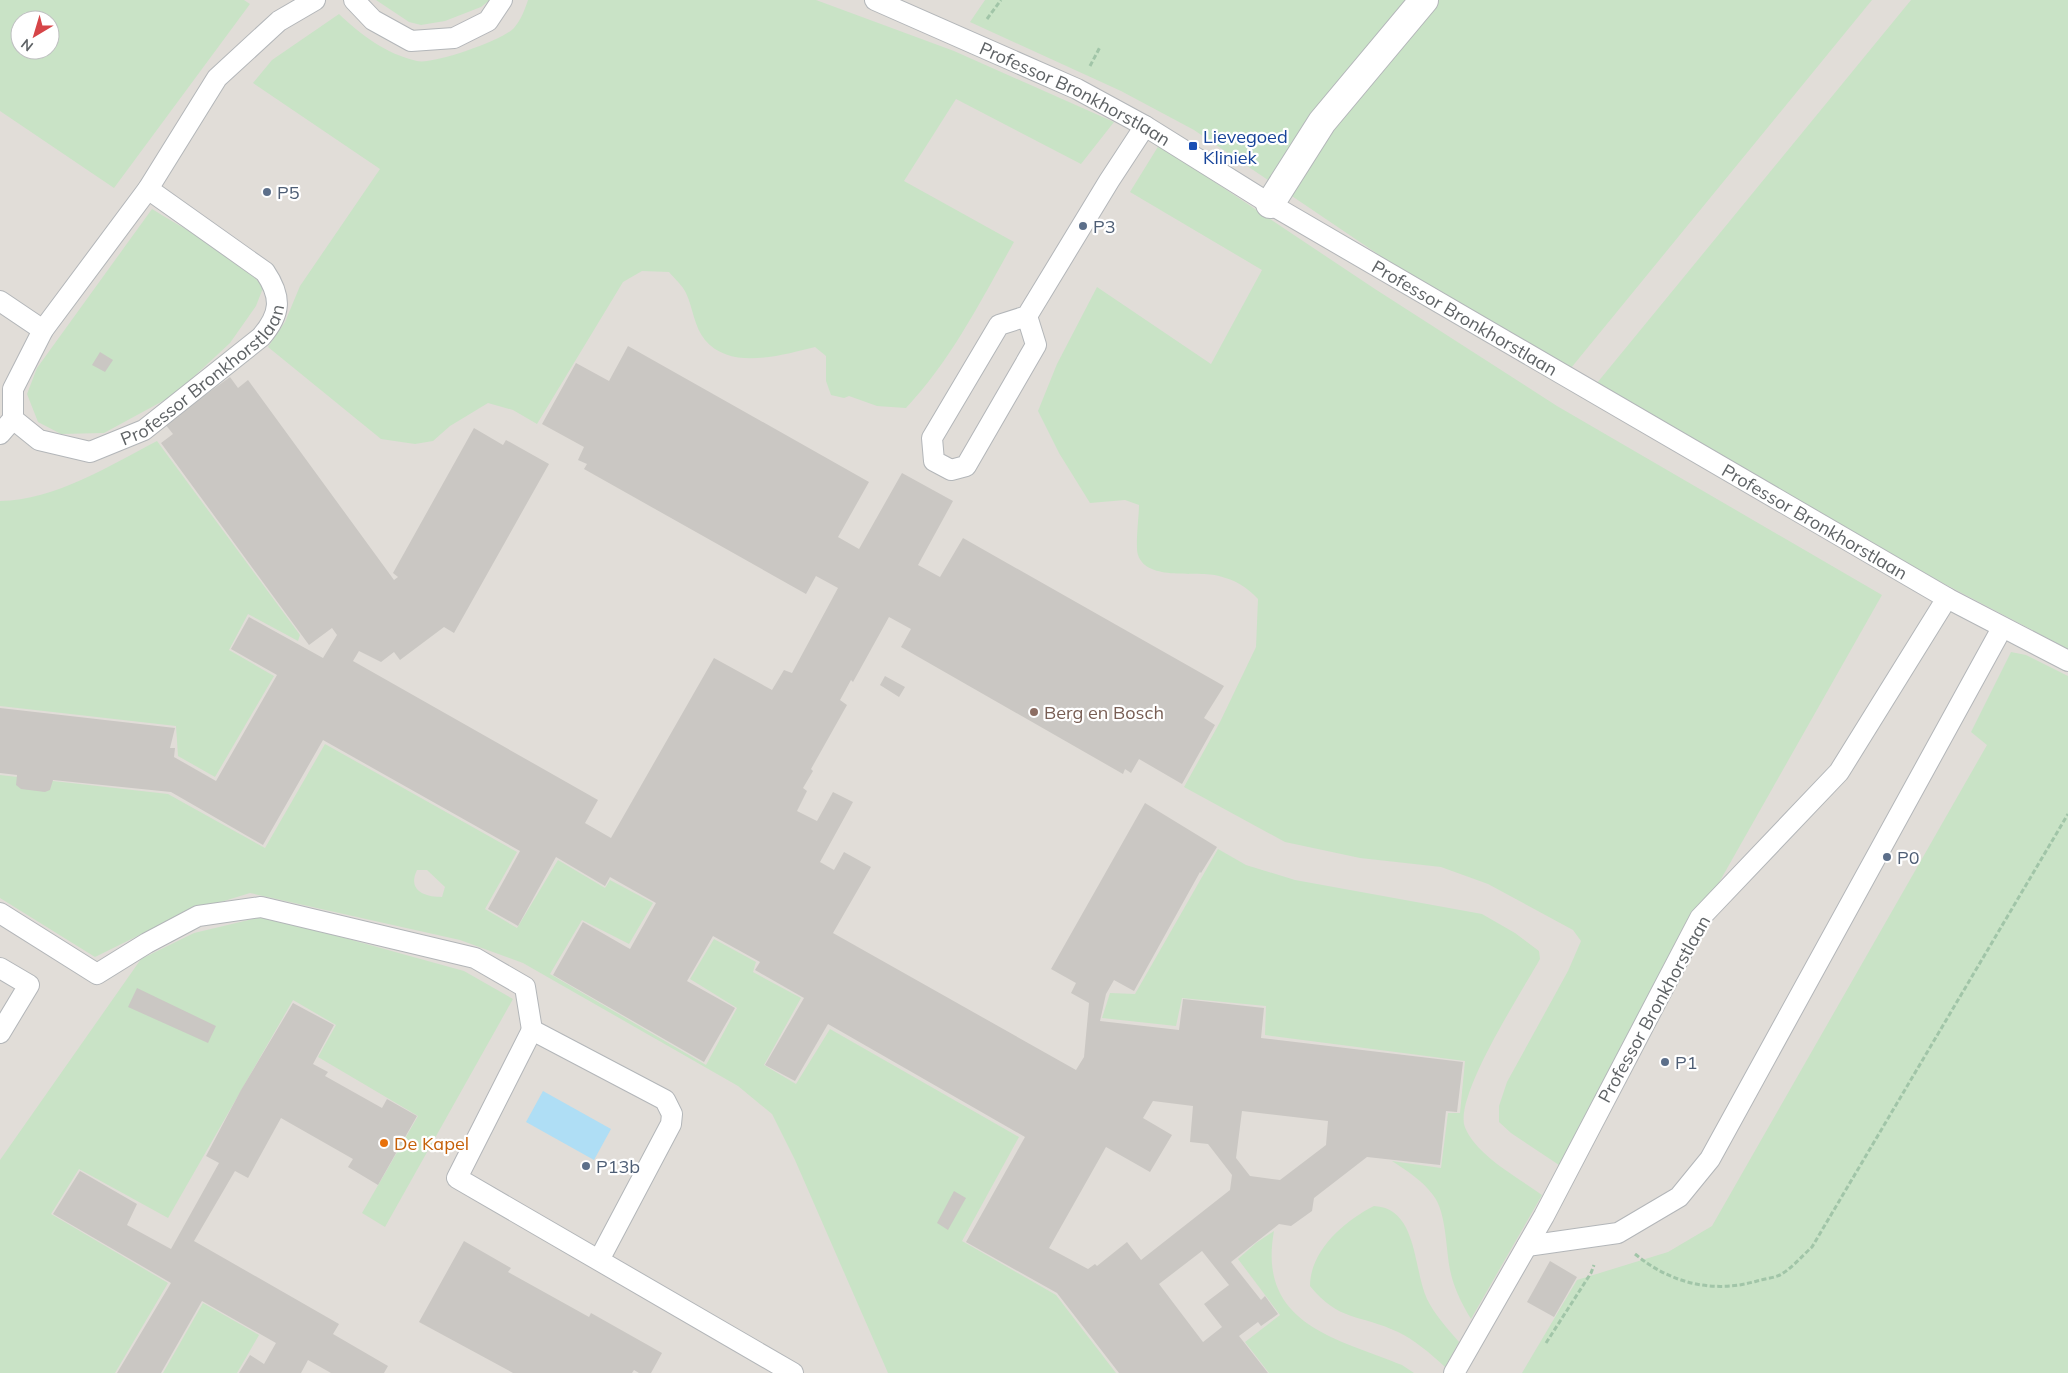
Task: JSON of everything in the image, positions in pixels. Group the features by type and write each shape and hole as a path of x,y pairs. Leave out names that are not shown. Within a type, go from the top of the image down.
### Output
{"street":[{"path":"1270,204 1322,122 1424,0"}],"lane":[{"path":"0,434 13,419 13,390 42,330 148,189 217,78 279,20 316,0"},
{"path":"354,0 373,20 411,41 454,38 488,21 502,0"},
{"name":"Professor Bronkhorstlaan","path":"874,0 1077,89 1145,126 1270,204 1947,598 1839,772 1700,918 1527,1246 1454,1373"},
{"path":"1027,316 1036,345 966,466 951,470 934,461 932,438 999,325 1027,316 1109,181 1145,126"},
{"name":"Professor Bronkhorstlaan","path":"13,419 39,440 90,452 99,449 144,430 261,336 271,325 277,311 277,298 274,285 265,272 148,189"},
{"path":"0,301 42,330"},
{"path":"1947,598 2068,661"},
{"path":"1527,1246 1607,1236 1646,1218 1680,1197 1710,1159 2002,628"},
{"path":"0,913 97,974 147,943 198,916 261,907 475,958 524,987 532,1030 457,1178 793,1373"},
{"path":"0,968 29,984 0,1033"},
{"path":"532,1030 664,1100 672,1114 671,1124 599,1260"}],"path":[{"path":"1546,1343 1591,1273 1607,1236 1652,1268 1676,1279 1708,1287 1740,1286 1780,1274 1812,1247 2068,814"}],"shaded area":[{"name":"Berg en Bosch","path":"0,0 2068,0 2068,1373 0,1373"}],"green space":[{"path":"0,0 244,0 250,4 114,188 0,111"},
{"path":"376,0 490,0 481,7 445,21 421,25 409,22"},
{"path":"528,0 816,0 954,51 1114,122 1081,164 956,99 904,181 1014,242 952,349 938,370 906,408 877,406 849,396 844,398 831,395 826,381 826,356 815,347 788,354 757,358 743,358 716,350 701,335 685,290 669,272 642,271 623,282 537,424 513,410 488,403 450,426 433,441 415,444 381,439 268,347 285,322 300,286 380,169 253,83 272,60 339,14 384,49 406,58 425,61 483,45 507,33 519,22"},
{"path":"985,0 1872,0 1571,368 1391,263 1194,130 1121,91 970,22"},
{"path":"1911,0 2068,0 2068,649 1937,580 1597,383"},
{"path":"1159,145 1375,289 1557,406 1882,595 1559,1165 1511,1133 1499,1122 1499,1106 1507,1082 1568,971 1581,941 1573,930 1488,884 1441,867 1360,858 1285,842 1184,787 1220,722 1256,647 1258,599 1250,591 1235,582 1219,576 1162,572 1152,569 1143,563 1137,551 1139,505 1125,500 1090,503 1059,453 1038,411 1057,364 1097,287 1211,364 1262,270 1130,192"},
{"path":"152,209 229,256 255,278 263,288 256,306 230,343 174,395 104,433 61,434 38,422 27,394 37,368"},
{"path":"157,441 300,635 298,641 248,614 229,650 274,676 215,777 178,756 176,726 0,706 0,501 41,495 61,488 101,471"},
{"path":"2011,652 2026,655 2068,676 2068,1373 1522,1373 1577,1280 1668,1252 1712,1226 1987,745 1971,732"},
{"path":"325,744 517,852 485,909 517,928 558,860 605,888 610,880 653,903 629,944 582,920 550,974 706,1065 737,1008 690,979 714,939 756,962 753,972 801,998 764,1065 796,1084 830,1029 1019,1137 962,1241 1056,1295 1116,1373 888,1373 795,1160 772,1114 738,1086 523,963 460,940 250,893 182,914 95,957 0,898 0,775 168,794 265,848","holes":["417,870 427,870 445,887 442,897 424,894 416,888 414,883"]},
{"path":"1218,849 1246,865 1295,880 1482,914 1515,933 1539,951 1540,959 1480,1066 1465,1109 1464,1124 1466,1131 1480,1149 1542,1195 1471,1319 1460,1299 1452,1278 1444,1223 1438,1203 1424,1185 1392,1161 1441,1168 1448,1113 1460,1113 1465,1061 1265,1035 1266,1006 1182,998 1176,1026 1102,1018 1110,993 1135,994"},
{"path":"265,916 464,971 513,999 385,1227 362,1213 418,1116 318,1057 336,1025 293,1000 168,1218 79,1169 51,1214 168,1283 115,1373 0,1373 0,1160 141,959 194,933"},
{"path":"1374,1206 1388,1209 1399,1217 1406,1228 1412,1242 1427,1299 1437,1316 1459,1342 1445,1367 1411,1339 1384,1326 1341,1312 1321,1298 1310,1286 1312,1273 1322,1249 1351,1220"},
{"path":"1274,1231 1272,1262 1277,1287 1289,1307 1306,1323 1328,1335 1351,1346 1402,1365 1414,1373 1269,1373 1245,1342 1280,1315 1238,1259 1256,1243"},
{"path":"203,1303 259,1335 237,1373 163,1373"}],"water":[{"path":"543,1091 611,1129 594,1160 526,1122"}],"building":[{"path":"628,346 869,482 838,537 859,549 902,473 953,501 918,565 940,577 963,538 1224,686 1204,718 1215,725 1182,784 1139,759 1131,773 1125,769 1123,774 901,647 911,629 889,617 853,682 851,680 840,700 847,705 811,769 813,771 803,788 807,791 797,811 817,821 833,792 853,802 820,862 834,870 844,852 871,867 833,933 1076,1070 1084,1057 1089,1003 1071,993 1076,983 1051,969 1145,803 1217,847 1200,872 1134,991 1114,980 1106,994 1100,1021 1179,1030 1183,999 1264,1008 1261,1038 1463,1062 1457,1112 1446,1111 1440,1165 1367,1157 1314,1198 1312,1211 1291,1226 1279,1224 1231,1262 1261,1300 1265,1296 1278,1314 1261,1326 1258,1322 1239,1336 1268,1373 1119,1373 1057,1293 966,1242 1025,1137 828,1024 795,1081 765,1065 804,998 755,970 760,962 713,936 687,981 735,1008 704,1062 553,975 583,922 630,949 656,903 610,877 605,886 556,857 518,926 488,909 520,851 323,740 263,845 171,792 53,780 50,790 45,792 21,789 16,785 17,775 0,773 0,708 175,728 170,748 175,748 174,757 216,781 277,675 231,649 249,617 323,658 337,635 332,628 309,645 161,443 173,434 165,424 230,377 238,388 248,380 394,580 398,577 393,573 474,428 503,445 506,440 549,464 454,633 444,627 400,660 394,652 381,662 359,651 353,661 598,800 585,823 611,838 714,658 772,690 784,670 792,673 838,588 816,576 806,594 584,469 587,464 578,460 584,447 542,424 576,363 609,381","holes":["1153,1101 1193,1106 1190,1142 1208,1144 1232,1175 1230,1190 1141,1260 1127,1242 1097,1266 1095,1264 1088,1269 1049,1248 1106,1147 1150,1172 1172,1135 1143,1118","1242,1111 1328,1121 1326,1145 1280,1180 1250,1176 1236,1158","1202,1251 1229,1285 1204,1304 1222,1327 1203,1342 1159,1284"]},
{"path":"100,352 113,360 105,372 92,365"},
{"path":"885,676 905,687 899,697 880,685"},
{"path":"137,988 216,1026 208,1043 128,1007"},
{"path":"293,1003 334,1025 313,1064 328,1072 325,1076 382,1108 387,1099 417,1116 378,1185 348,1167 353,1159 281,1118 248,1178 235,1171 194,1241 339,1324 333,1334 388,1366 384,1373 331,1373 308,1360 301,1373 239,1373 250,1355 264,1364 276,1343 202,1301 161,1373 117,1373 171,1283 53,1214 80,1171 137,1204 127,1225 171,1249 219,1163 206,1156 241,1090"},
{"path":"954,1191 966,1198 948,1230 937,1223"},
{"path":"464,1241 511,1268 508,1272 589,1317 591,1313 662,1353 651,1373 639,1373 634,1370 632,1373 513,1373 419,1322"},
{"path":"1550,1261 1577,1277 1554,1317 1527,1302"}],"place":[{"name":"Lievegoed Kliniek","path":"1193,146"},
{"name":"P5","path":"267,192"},
{"name":"P3","path":"1083,226"},
{"name":"Berg en Bosch","path":"1034,712"},
{"name":"P0","path":"1887,857"},
{"name":"P1","path":"1665,1062"},
{"name":"De Kapel","path":"384,1143"},
{"name":"P13b","path":"586,1166"}]}
